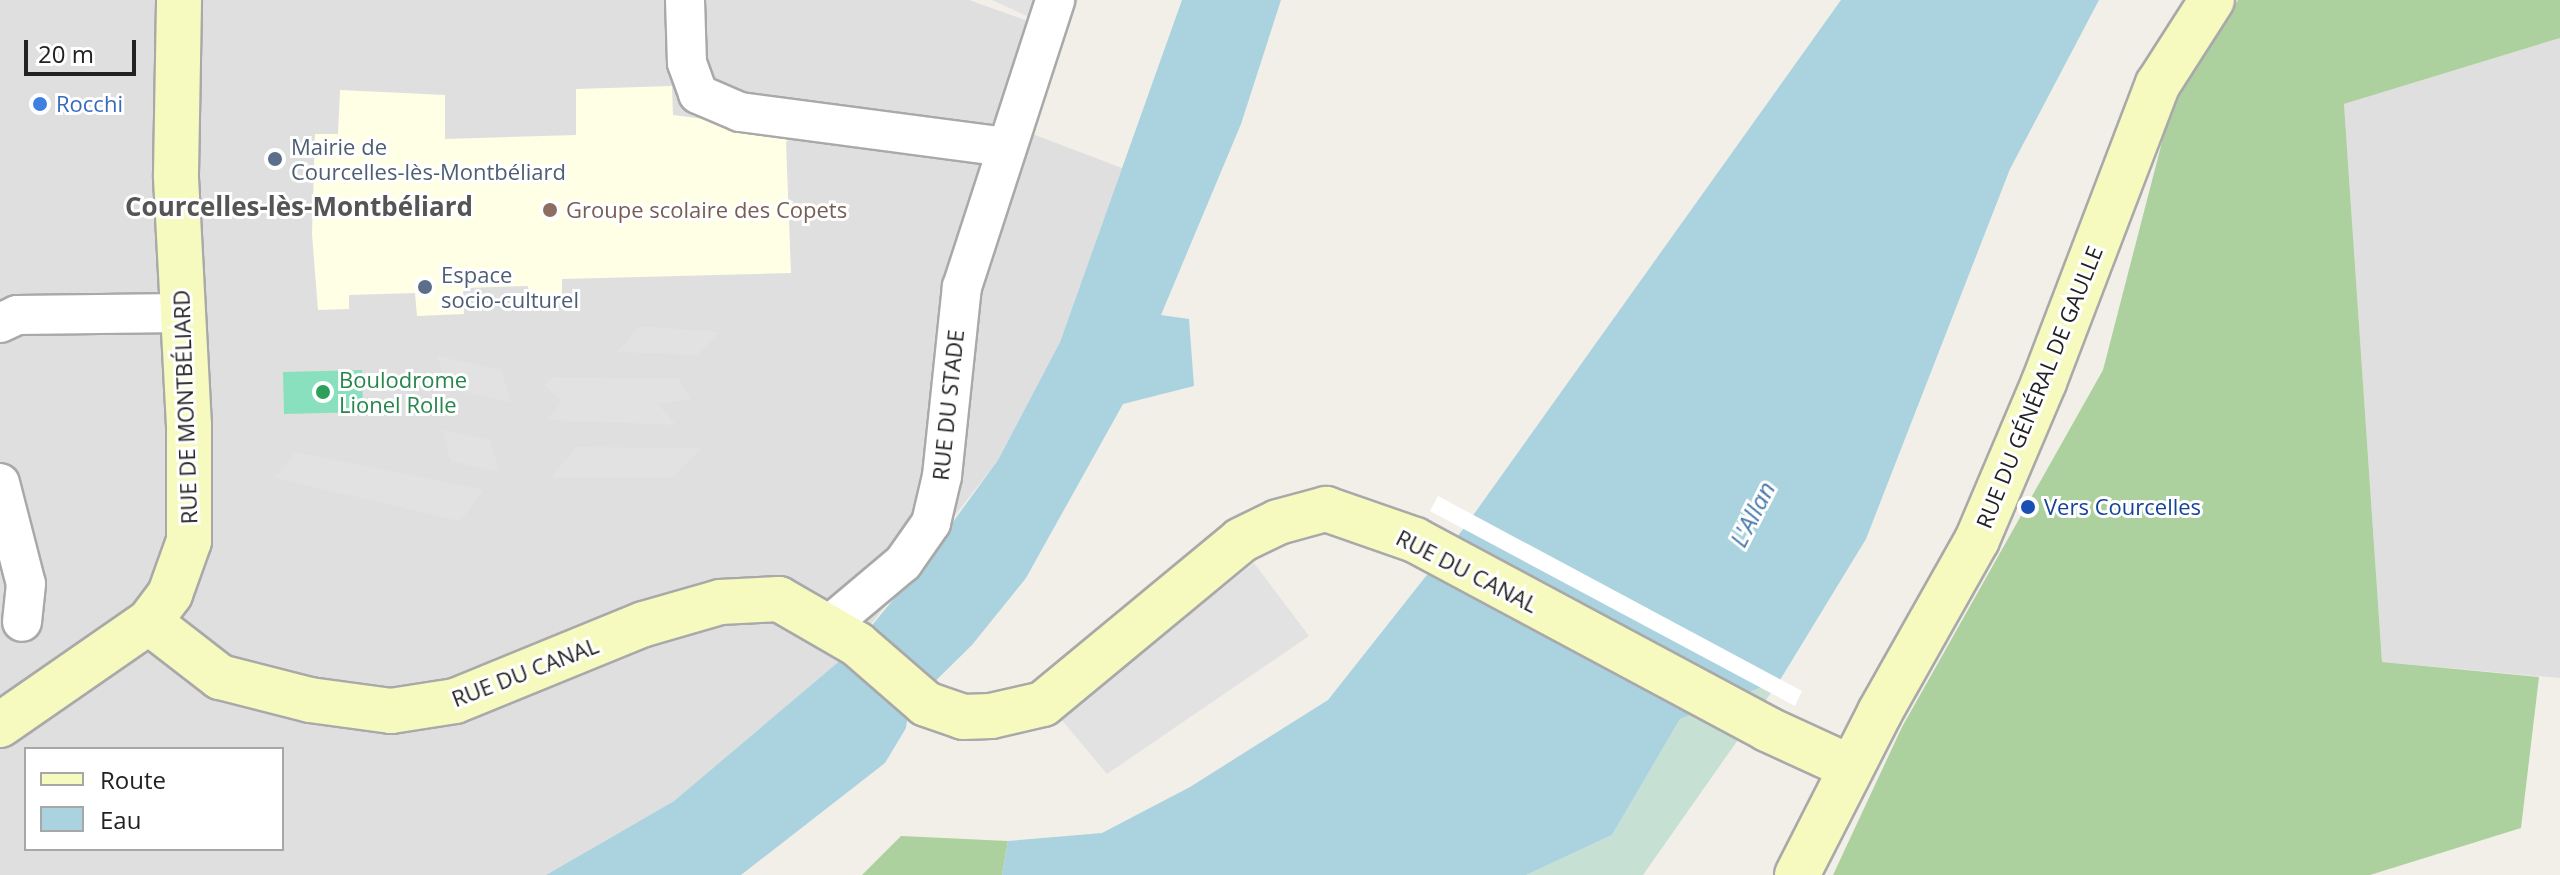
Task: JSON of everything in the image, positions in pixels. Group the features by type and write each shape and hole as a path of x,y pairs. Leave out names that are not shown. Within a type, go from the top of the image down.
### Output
{"street":[{"name":"RUE DE MONTBÉLIARD","path":"0,725 149,622 170,594 189,541 176,174 179,0"},
{"path":"685,0 687,63 698,94 740,112 1005,147"},
{"name":"RUE DU STADE","path":"843,634 903,563 931,523 942,476 962,287 1005,147 1044,48 1055,0"},
{"name":"RUE DU GÉNÉRAL DE GAULLE","path":"1797,875 1850,767 1977,540 2044,382 2158,84 2212,0"},
{"path":"0,323 32,314 182,313"},
{"path":"0,483 26,584 22,622"},
{"name":"RUE DU CANAL","path":"149,622 220,677 310,700 391,711 455,701 644,624 720,602 779,599 843,634 926,704 963,717 1043,704 1241,540 1278,522 1326,509 1415,540 1779,735 1850,767"}],"shaded area":[{"path":"0,0 969,0 1031,22 1006,124 1122,168 1060,342 998,460 848,654 674,801 546,875 0,875"},
{"path":"992,0 1078,0 1067,34"},
{"path":"2560,38 2560,678 2382,662 2344,104"},
{"name":"Groupe scolaire des Copets","path":"672,86 673,115 798,131 786,142 791,273 562,279 562,297 529,299 528,286 463,288 464,314 417,316 415,293 349,295 349,309 318,310 312,234 315,134 338,134 340,90 445,95 445,139 576,135 576,89"},
{"path":"640,326 719,332 698,355 617,352"},
{"path":"437,356 501,370 512,403 448,388"},
{"path":"553,377 679,379 691,399 658,404 676,425 547,420 562,402 544,385"},
{"path":"442,430 490,440 499,472 451,461"},
{"path":"576,447 701,448 672,478 551,478"},
{"path":"296,452 484,490 460,521 275,478"},
{"path":"1254,563 1309,636 1107,774 1060,718"},
{"path":"1780,680 1643,875 1526,875 1612,835 1680,719"}],"green space":[{"path":"2238,0 2560,0 2560,38 2344,104 2382,662 2539,677 2521,828 2370,875 1833,875 1902,727 2103,370 2170,111"},
{"name":"Boulodrome Lionel Rolle","path":"362,370 363,412 284,414 283,372"},
{"path":"901,836 1008,841 1002,875 862,875"}],"water":[{"path":"1182,0 1281,0 1241,124 1161,315 1189,319 1194,386 1123,404 1026,578 972,645 909,707 906,728 885,763 741,875 546,875 674,801 849,653 921,566 998,460 1060,342"},
{"name":"L'Allan","path":"1841,0 2099,0 2010,169 1866,539 1780,680 1680,719 1612,835 1526,875 1002,875 1008,841 1102,833 1190,787 1328,700 1464,528"}],"pier":[{"path":"1438,496 1802,691 1795,706 1430,511"}],"place":[{"name":"Rocchi","path":"40,104"},
{"name":"Mairie de Courcelles-lès-Montbéliard","path":"275,159"},
{"name":"Groupe scolaire des Copets","path":"550,210"},
{"name":"Espace socio-culturel","path":"425,287"},
{"name":"Boulodrome Lionel Rolle","path":"323,392"},
{"name":"Vers Courcelles","path":"2028,507"}],"district":[{"name":"Courcelles-lès-Montbéliard","path":"299,207"}]}
